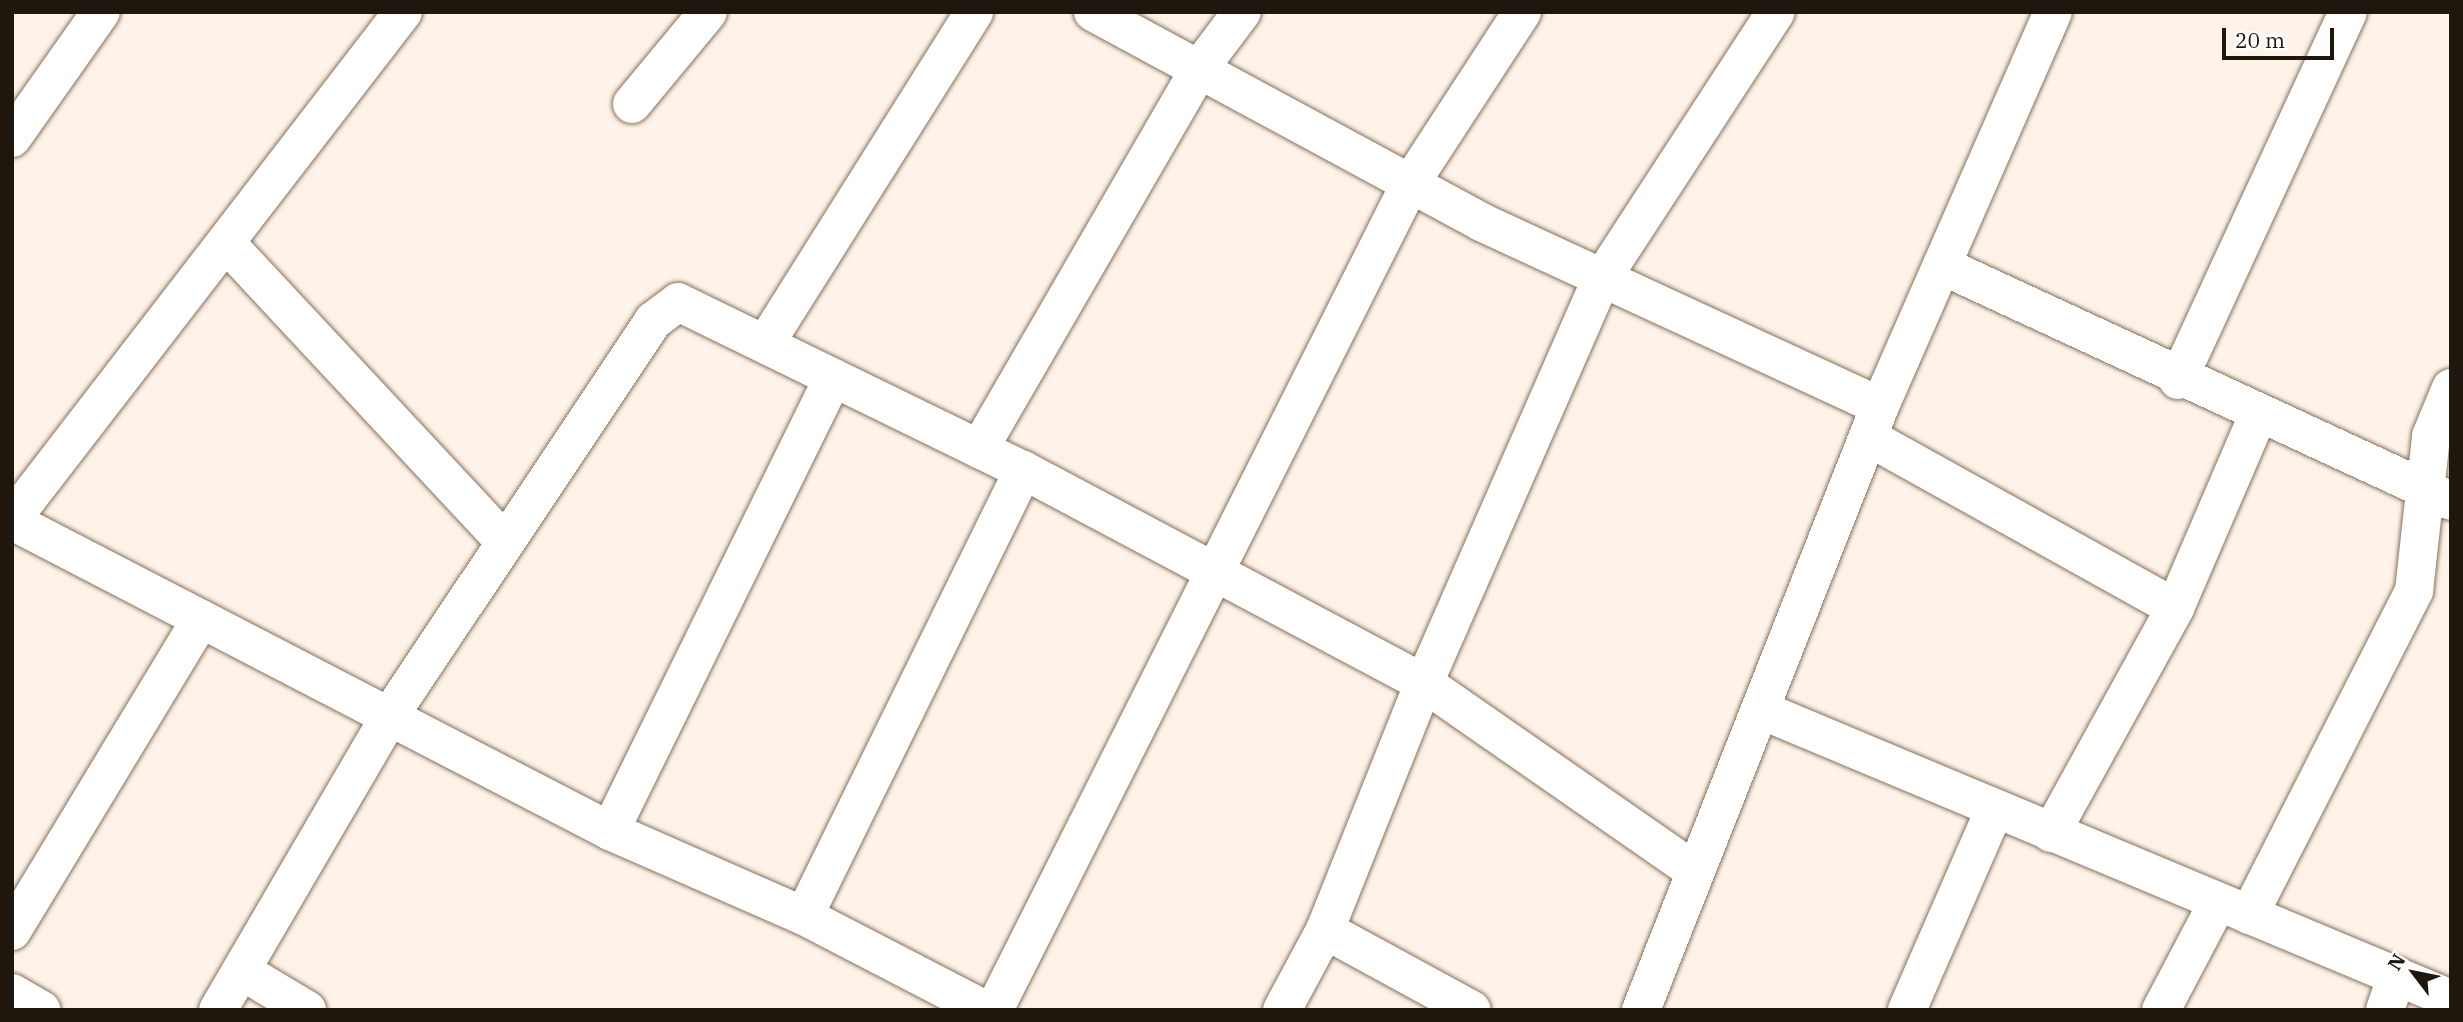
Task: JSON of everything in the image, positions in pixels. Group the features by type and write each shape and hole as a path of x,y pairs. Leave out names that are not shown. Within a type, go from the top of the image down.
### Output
{"main road":[{"path":"12,138 101,12"},
{"path":"402,12 227,244 12,520 200,621 610,831 804,916 985,1010"},
{"path":"632,104 708,12"},
{"path":"767,341 974,12"},
{"path":"1093,12 1410,184 1601,279 1874,422 2175,608"},
{"path":"979,449 1199,69 1242,12"},
{"path":"994,1010 1220,573 1410,184 1522,12"},
{"path":"1282,1010 1325,930 1424,683 1601,279 1776,12"},
{"path":"1641,1010 1874,422 1945,267 2053,12"},
{"path":"2178,380 2348,12"},
{"path":"227,244 505,542"},
{"path":"1945,267 2178,380 2259,413 2440,497"},
{"path":"218,1010 388,717 653,321 678,302 699,307 833,378 1023,470 1424,683 1694,871"},
{"path":"610,831 833,378"},
{"path":"2161,1010 2234,908 2414,591 2440,497 2431,436 2451,388"},
{"path":"2051,833 2175,608 2259,413"},
{"path":"804,916 1023,470"},
{"path":"12,931 200,621"},
{"path":"1761,710 2234,908 2391,993 2451,999"},
{"path":"1907,1010 1995,809"},
{"path":"1325,930 1472,1010"},
{"path":"242,971 307,1010"},
{"path":"12,993 42,1010"}]}
